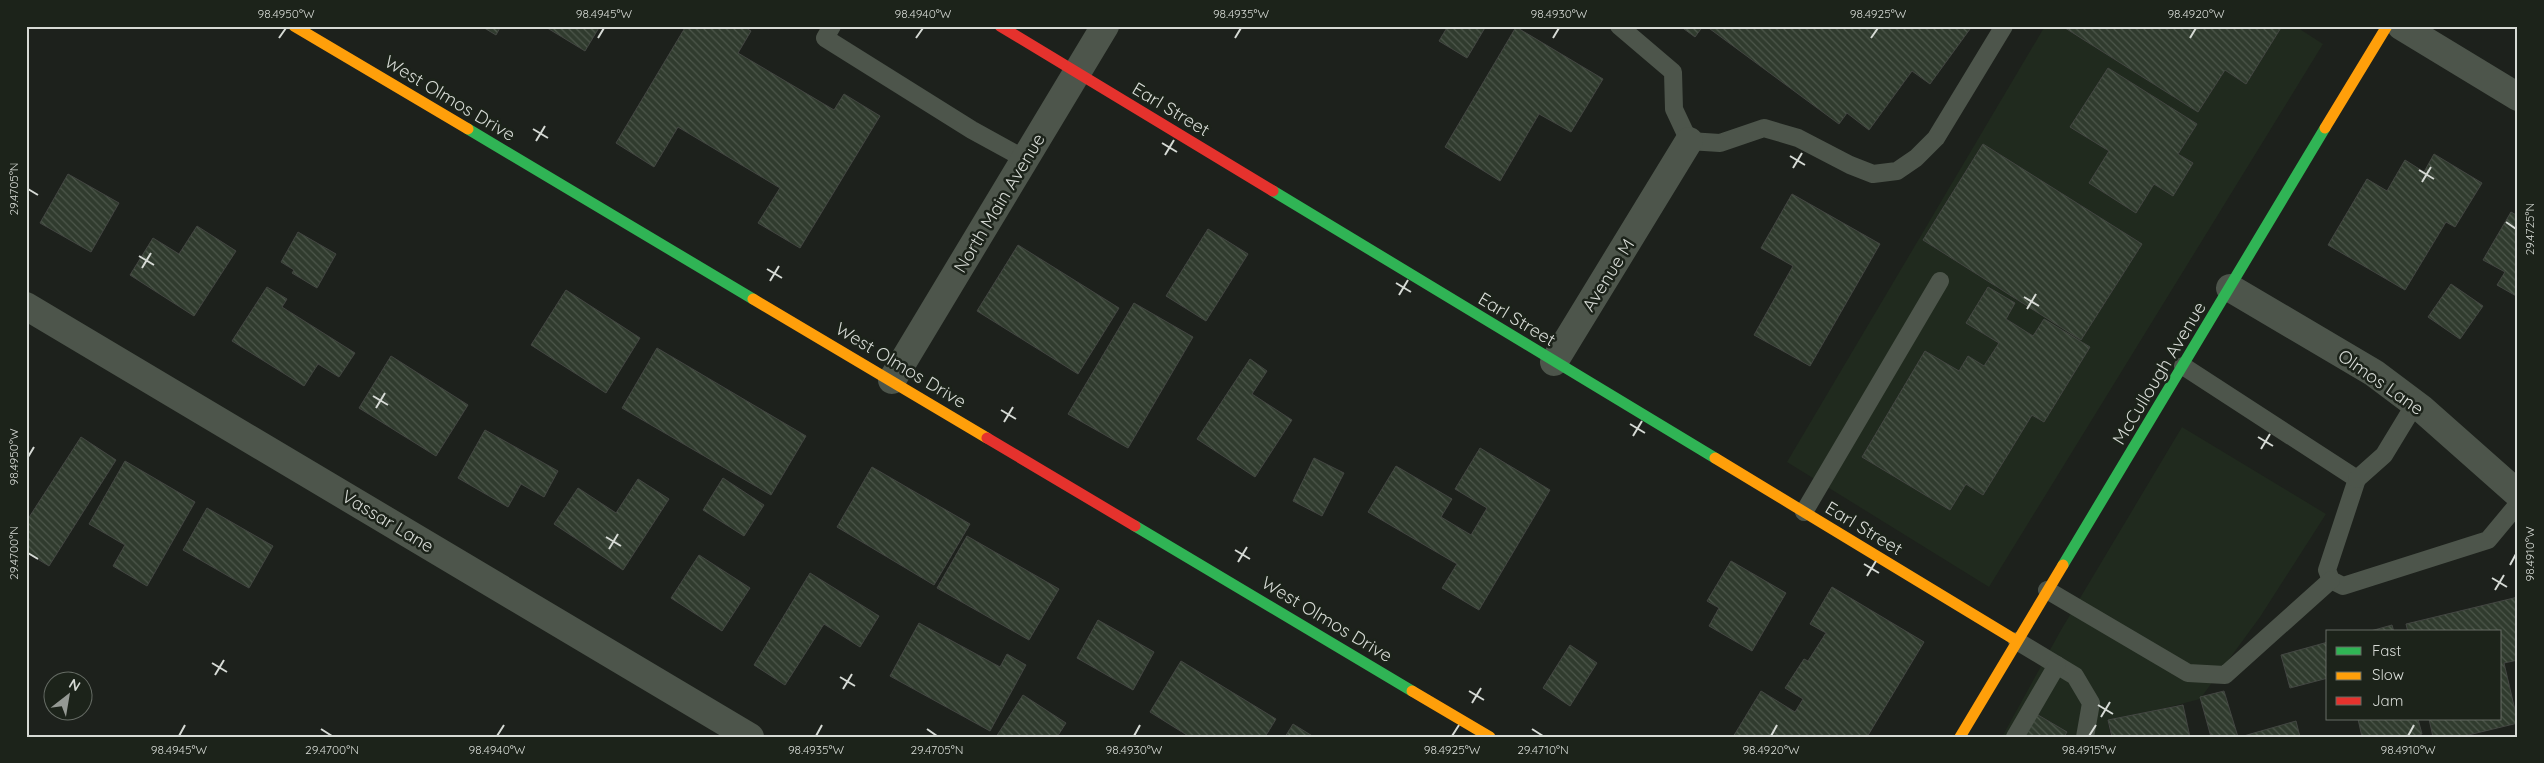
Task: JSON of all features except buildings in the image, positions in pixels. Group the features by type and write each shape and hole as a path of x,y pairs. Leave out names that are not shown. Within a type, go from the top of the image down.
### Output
{"street":[{"name":"West Olmos Drive","path":"294,26 1490,737"},
{"name":"Earl Street","path":"1000,26 2017,641"},
{"name":"North Main Avenue","path":"892,380 1105,26"},
{"name":"McCullough Avenue","path":"1960,737 2387,26"},
{"path":"2401,26 2518,97"},
{"name":"Avenue M","path":"1554,362 1689,141"},
{"name":"Olmos Lane","path":"2230,288 2374,372 2415,404 2518,494"},
{"name":"Vassar Lane","path":"26,306 750,737"}],"lane":[{"path":"832,26 824,38 972,130 1025,159"},
{"path":"1619,26 1672,72 1674,108 1689,141 1720,143 1764,128 1798,138 1850,165 1873,174 1897,171 1916,158 1936,138 2004,26"},
{"path":"1804,512 1940,281"},
{"path":"2184,366 2357,479"},
{"path":"2415,404 2384,455 2357,479 2327,570 2331,580 2343,586 2488,540 2518,504"},
{"path":"2047,590 2188,673 2225,675 2331,580"},
{"path":"2017,641 2075,676 2091,703 2085,737"},
{"path":"2015,737 2056,665"}],"shaded area":[{"path":"2045,26 2295,26 2323,44 1989,587 1787,462"},
{"path":"2182,427 2326,514 2260,617 2200,699 2108,723 2111,737 2002,737 2061,630"}],"traffic: fast":[{"path":"2063,565 2325,128"},
{"path":"468,129 753,299"},
{"path":"1273,191 1715,458"},
{"path":"1135,526 1412,691"}],"traffic: slow":[{"path":"294,26 468,129"},
{"path":"2325,128 2387,26"},
{"path":"753,299 987,438"},
{"path":"1715,458 2017,641"},
{"path":"1960,737 2063,565"},
{"path":"1412,691 1490,737"}],"traffic: jam":[{"path":"1000,26 1273,191"},
{"path":"987,438 1135,526"}]}
